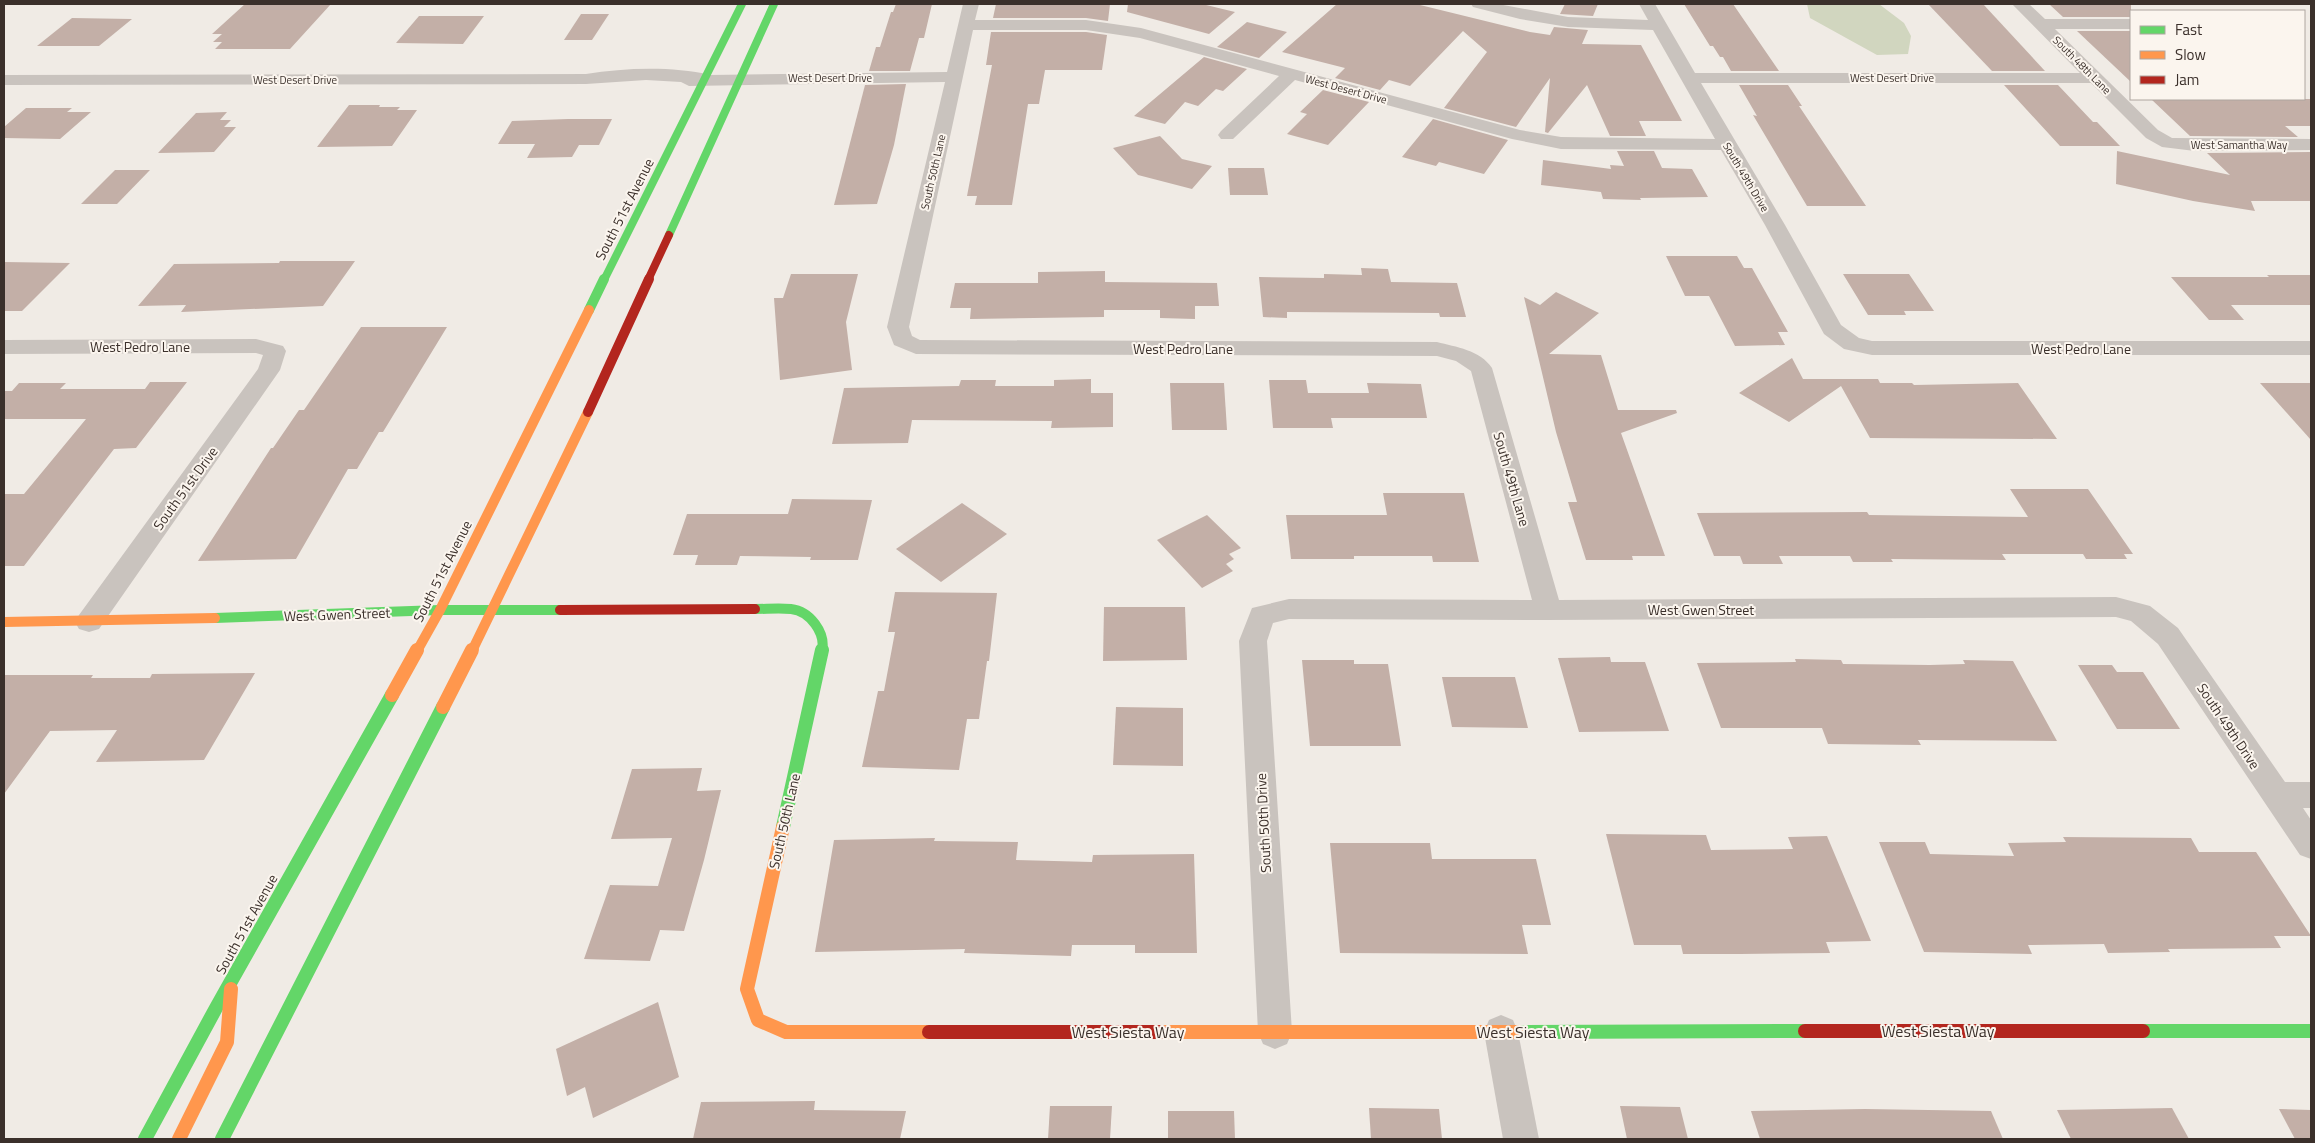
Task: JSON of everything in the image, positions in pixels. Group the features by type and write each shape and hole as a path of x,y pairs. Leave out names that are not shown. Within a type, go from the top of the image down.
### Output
{"main road":[{"name":"South 51st Avenue","path":"145,1139 231,980 440,610 742,4"},
{"path":"222,1139 493,610 588,411 774,4"},
{"name":"West Gwen Street","path":"4,622 88,622 440,610 793,609 816,623"},
{"name":"South 50th Lane","path":"758,1020 747,988 824,643 816,623"},
{"path":"179,1139 227,1042 231,980"},
{"name":"West Siesta Way","path":"758,1020 786,1032 2311,1030"}],"street":[{"name":"South 50th Lane","path":"902,340 898,327 970,4"},
{"path":"1479,4 1568,22 1659,25"},
{"name":"South 49th Drive","path":"1647,4 1775,225 1832,329 1852,344"},
{"name":"South 48th Lane","path":"2020,4 2152,134 2168,143"},
{"path":"2041,24 2130,24"},
{"name":"West Desert Drive","path":"965,25 1071,25 1112,28 1141,33 1518,135 1560,143 1727,145"},
{"path":"1227,135 1291,74"},
{"name":"West Desert Drive","path":"4,80 586,79 599,82 631,79 670,83 706,79 954,77"},
{"name":"West Desert Drive","path":"1689,78 2096,78"},
{"name":"West Samantha Way","path":"2168,143 2195,145 2311,145"},
{"name":"West Pedro Lane","path":"902,340 916,347 1437,350 1464,356"},
{"name":"West Pedro Lane","path":"1852,344 1872,348 2311,348"},
{"name":"West Pedro Lane","path":"4,347 256,346 276,351"},
{"name":"South 51st Drive","path":"88,622 269,370 276,351"},
{"name":"South 49th Lane","path":"1464,356 1481,368 1548,610"},
{"name":"West Gwen Street","path":"1262,614 1289,609 1548,610 2116,607 2140,613"},
{"name":"South 49th Drive","path":"2140,613 2168,636 2311,845"},
{"name":"South 50th Drive","path":"1262,614 1253,641 1275,1032"},
{"path":"2277,795 2311,795"},
{"path":"1501,1032 1521,1139"}],"green space":[{"path":"1807,4 1879,4 1904,23 1911,36 1908,54 1877,55 1810,18"}],"building":[{"path":"245,4 331,4 290,49 215,49 222,42 213,42 222,34 212,34"},
{"path":"896,4 932,4 924,38 919,38 910,71 869,71 876,47 880,47 891,12 893,12"},
{"path":"996,4 1110,4 1108,21 1086,18 993,18"},
{"path":"1128,4 1202,4 1235,12 1209,34 1127,12"},
{"path":"1337,4 1416,4 1530,32 1550,35 1554,27 1588,30 1582,44 1641,45 1682,121 1639,121 1646,136 1610,136 1587,85 1548,133 1545,132 1550,78 1516,127 1444,108 1487,52 1463,31 1410,86 1389,80 1380,90 1335,78 1345,68 1282,52"},
{"path":"1565,4 1598,4 1593,16 1560,14"},
{"path":"1684,4 1733,4 1779,71 1731,71 1723,57 1720,57 1713,46 1710,46"},
{"path":"1928,4 1983,4 2045,71 1992,71"},
{"path":"2049,4 2131,4 2130,17 2063,17"},
{"path":"581,14 609,14 592,40 564,40"},
{"path":"419,16 484,16 463,44 396,43"},
{"path":"72,18 132,19 99,46 37,46"},
{"path":"1247,22 1287,32 1259,58 1217,47"},
{"path":"2077,31 2130,31 2130,81"},
{"path":"991,32 1086,32 1107,35 1102,70 1045,70 1039,104 1028,104 1012,205 975,205 977,196 967,196 992,65 986,65"},
{"path":"1204,57 1247,69 1223,91 1216,89 1198,106 1185,102 1165,124 1134,116"},
{"path":"906,84 894,145 877,204 834,205 865,85"},
{"path":"1739,85 1788,85 1802,106 1799,106 1866,206 1807,206 1753,115 1757,116"},
{"path":"2004,85 2058,85 2093,122 2097,122 2120,146 2060,146"},
{"path":"1323,90 1369,102 1328,145 1287,134 1307,114 1300,112"},
{"path":"2311,99 2311,126 2285,126 2298,137 2190,136 2152,100"},
{"path":"349,105 380,105 379,107 400,107 397,110 417,110 392,146 317,147"},
{"path":"26,108 72,108 67,112 91,112 60,139 4,138 4,127"},
{"path":"227,112 220,120 231,120 224,127 236,127 214,152 158,153 196,113"},
{"path":"612,119 599,145 579,145 572,157 527,158 535,144 498,144 512,121"},
{"path":"1433,119 1508,140 1484,174 1439,162 1436,166 1402,157"},
{"path":"1160,136 1182,159 1212,166 1192,189 1138,175 1113,148"},
{"path":"1617,151 1654,151 1662,168 1692,169 1708,197 1640,198 1641,200 1603,199 1601,192 1541,185 1543,160 1611,169 1610,165 1624,166"},
{"path":"2117,151 2230,175 2207,153 2311,152 2311,201 2251,201 2255,211 2193,201 2116,184"},
{"path":"1228,168 1264,168 1268,195 1230,195"},
{"path":"115,170 150,170 117,204 81,204"},
{"path":"1666,256 1737,256 1744,268 1752,268 1788,332 1778,332 1785,345 1735,346 1709,296 1685,296"},
{"path":"280,261 355,261 323,306 181,312 186,305 138,306 174,264 279,263"},
{"path":"4,262 70,263 22,311 4,311"},
{"path":"1361,268 1388,269 1391,282 1457,283 1466,317 1440,317 1439,313 1287,312 1287,318 1263,317 1259,277 1324,278 1324,274 1362,275"},
{"path":"1105,271 1105,282 1217,283 1219,306 1195,306 1195,319 1160,318 1160,310 1104,310 1104,317 970,319 971,308 950,308 955,283 1038,283 1038,272"},
{"path":"791,274 858,274 846,322 852,370 780,380 774,298 783,298"},
{"path":"1843,274 1909,274 1934,311 1904,311 1906,315 1868,315"},
{"path":"2267,275 2311,275 2311,305 2231,305 2244,320 2209,320 2171,277 2269,277"},
{"path":"1556,292 1599,313 1549,354 1601,355 1618,410 1676,410 1677,413 1621,433 1665,556 1632,556 1633,560 1586,560 1568,502 1577,502 1556,432 1524,297 1540,305"},
{"path":"361,327 447,327 383,432 379,432 357,469 348,469 296,559 198,561 271,448 273,448 299,410 304,410"},
{"path":"1792,358 1803,379 1878,379 1880,383 1912,383 1914,385 2018,383 2057,439 1870,438 1841,386 1789,422 1739,393"},
{"path":"1091,379 1091,393 1113,393 1113,427 1051,428 1052,421 912,420 908,443 832,444 844,388 959,386 961,380 996,380 995,386 1054,386 1054,380"},
{"path":"1269,380 1306,380 1308,393 1369,393 1367,383 1421,384 1427,418 1331,418 1333,428 1273,428"},
{"path":"150,382 187,382 136,448 114,449 24,566 4,566 4,494 24,494 86,419 4,419 4,391 12,391 19,383 66,383 60,389 145,389"},
{"path":"1170,383 1224,383 1227,430 1172,430"},
{"path":"2260,383 2311,383 2311,440"},
{"path":"2010,489 2088,489 2133,554 2124,554 2127,559 2086,559 2083,554 2002,554 2006,560 1891,559 1893,562 1853,562 1850,556 1779,556 1783,564 1743,564 1740,556 1714,556 1697,513 1867,512 1869,515 2028,517"},
{"path":"1383,493 1464,493 1479,562 1433,562 1432,556 1354,556 1354,559 1291,559 1286,515 1387,515"},
{"path":"792,499 872,500 858,560 810,560 811,557 740,556 737,565 695,565 698,555 673,555 687,514 788,514"},
{"path":"962,503 1007,534 941,582 896,549"},
{"path":"1207,515 1241,548 1229,554 1234,559 1226,564 1233,571 1202,588 1157,540"},
{"path":"895,592 997,593 989,661 987,661 979,719 967,719 959,770 862,767 878,691 884,691 895,632 888,632"},
{"path":"1104,607 1185,607 1187,660 1103,661"},
{"path":"1610,657 1611,662 1645,662 1669,731 1579,732 1558,658"},
{"path":"1795,659 1841,660 1843,664 1930,665 1965,664 1963,660 2013,661 2057,741 1918,740 1921,745 1828,744 1822,728 1721,728 1697,663 1796,662"},
{"path":"1302,660 1354,660 1354,664 1388,664 1401,746 1310,746"},
{"path":"2078,665 2112,665 2117,672 2143,672 2180,729 2117,729"},
{"path":"255,673 204,760 96,762 117,730 50,731 4,794 4,675 93,675 91,678 150,678 152,674"},
{"path":"1442,677 1515,677 1528,728 1452,727"},
{"path":"1116,707 1183,708 1183,766 1113,765"},
{"path":"702,768 697,791 721,790 684,931 660,930 650,961 584,959 610,885 658,886 672,838 611,839 632,769"},
{"path":"1606,834 1706,835 1711,850 1793,849 1788,837 1827,836 1871,941 1826,942 1830,953 1683,954 1681,945 1634,945"},
{"path":"2063,837 2191,838 2199,852 2256,852 2311,936 2274,936 2281,948 2168,949 2170,952 2108,953 2104,944 2028,945 2032,954 1924,952 1879,842 1925,842 1930,854 2014,856 2008,843 2066,842"},
{"path":"935,838 934,841 1018,842 1016,860 1092,862 1093,855 1194,854 1197,953 1135,953 1135,945 1072,945 1071,956 964,953 965,949 815,952 834,840"},
{"path":"1330,843 1430,843 1432,859 1536,859 1551,925 1522,925 1528,954 1340,953"},
{"path":"658,1002 679,1077 593,1118 585,1087 567,1096 556,1049"},
{"path":"815,1101 814,1110 906,1111 900,1139 693,1139 701,1102"},
{"path":"1050,1106 1112,1106 1110,1139 1048,1139"},
{"path":"1620,1106 1680,1107 1688,1139 1627,1139"},
{"path":"1369,1108 1439,1109 1442,1139 1371,1139"},
{"path":"2172,1108 2189,1139 2071,1139 2057,1110"},
{"path":"1865,1109 1991,1111 2003,1139 1760,1139 1751,1111"},
{"path":"2279,1109 2311,1110 2311,1139 2295,1139"},
{"path":"1168,1111 1234,1111 1235,1139 1168,1139"}],"traffic: fast":[{"path":"589,310 742,4"},
{"path":"669,235 774,4"},
{"path":"755,609 793,609 816,623 824,643 783,827"},
{"path":"215,618 440,610 560,610"},
{"path":"145,1139 216,1008 392,695"},
{"path":"222,1139 443,707"},
{"path":"1518,1032 1805,1031"},
{"path":"2143,1031 2311,1031"}],"traffic: slow":[{"path":"392,695 440,610 589,310"},
{"path":"443,707 493,610 588,412"},
{"path":"4,622 89,622 215,618"},
{"path":"783,827 747,989 758,1020 786,1032 929,1032"},
{"path":"179,1139 227,1042 231,989"},
{"path":"1161,1032 1518,1032"}],"traffic: jam":[{"path":"588,412 669,235"},
{"path":"560,610 755,609"},
{"path":"1805,1031 2143,1031"},
{"path":"929,1032 1161,1032"}]}
